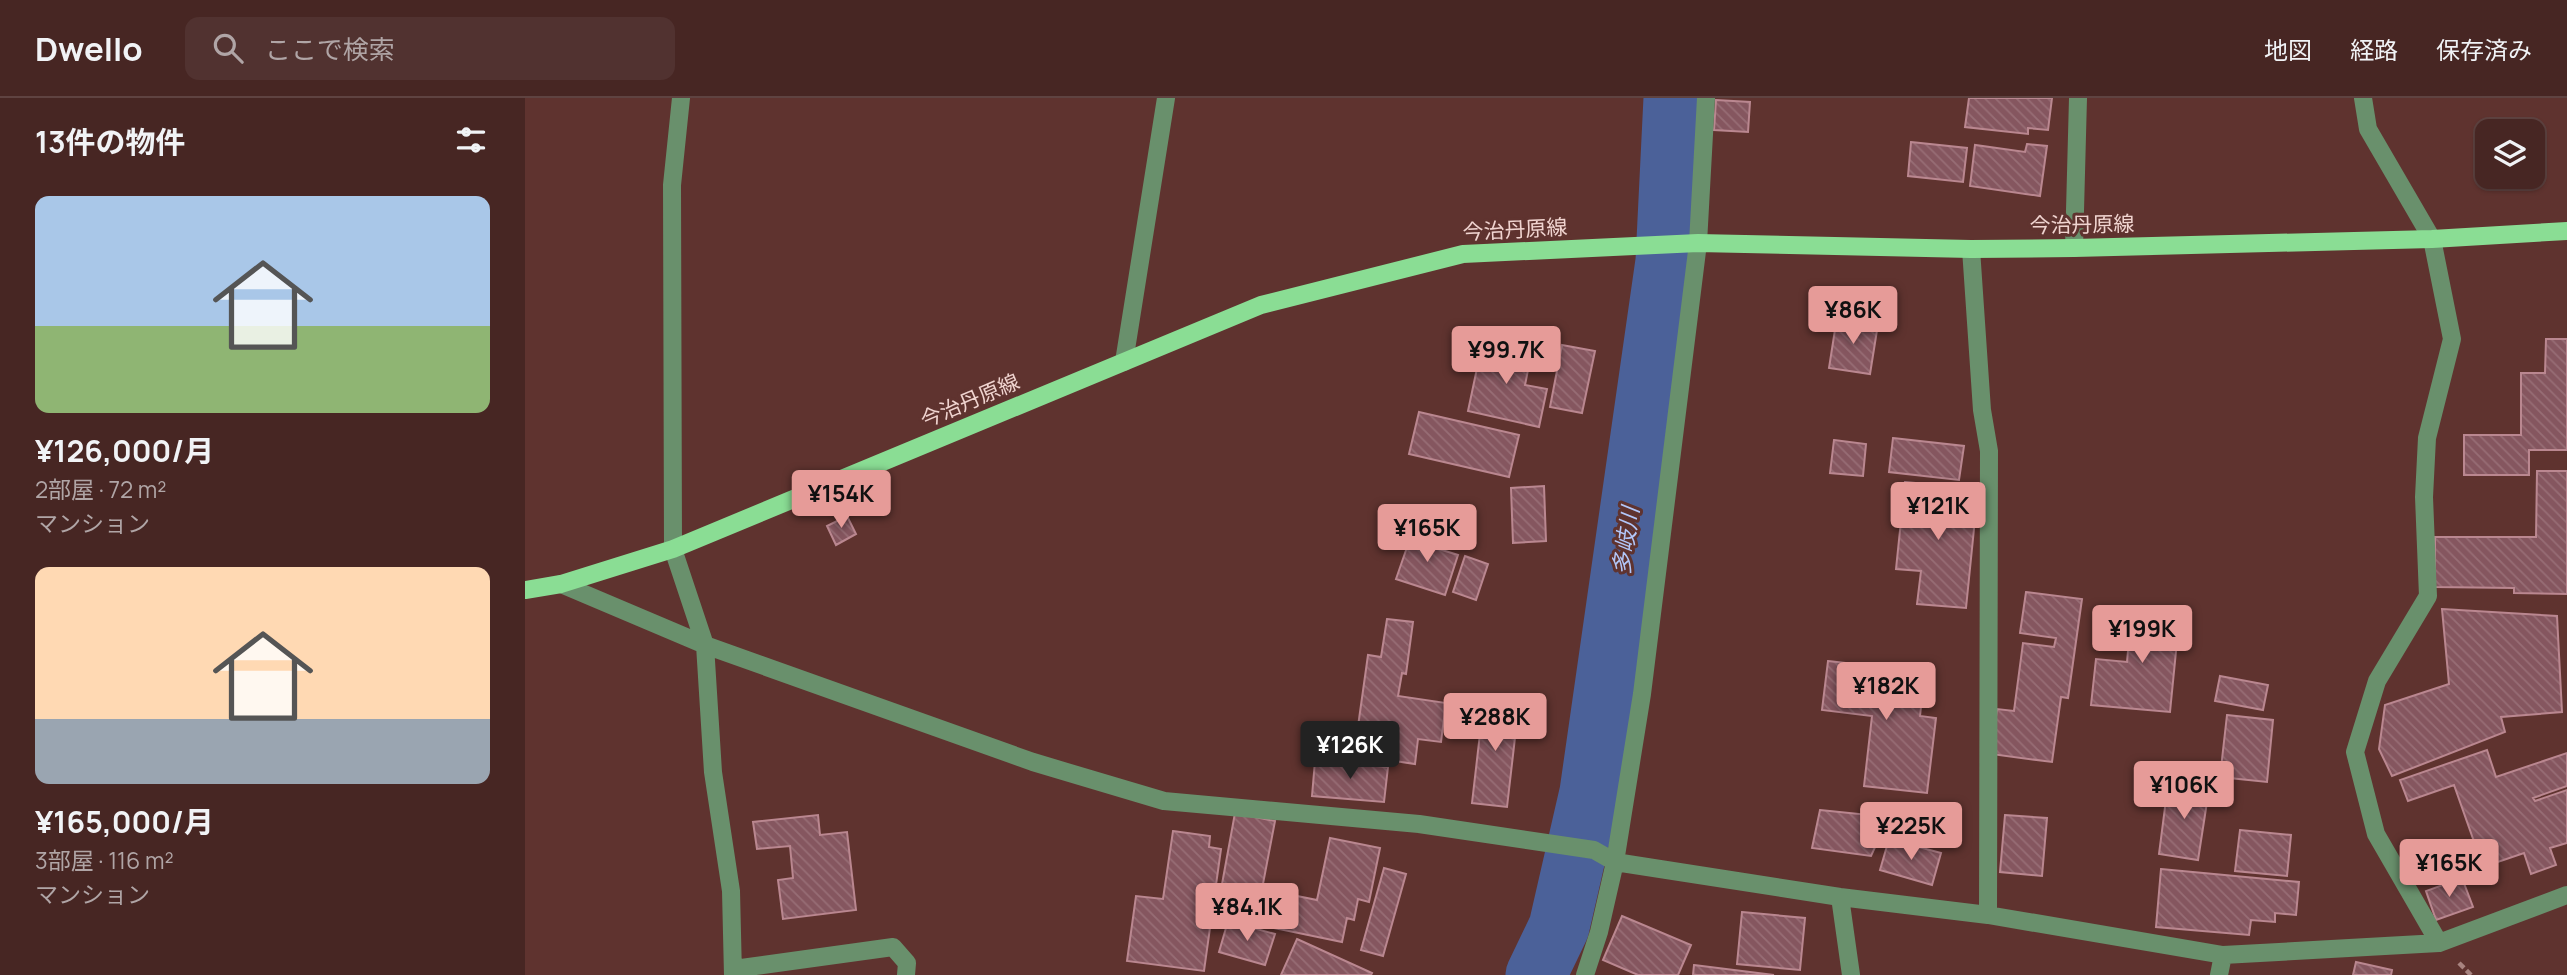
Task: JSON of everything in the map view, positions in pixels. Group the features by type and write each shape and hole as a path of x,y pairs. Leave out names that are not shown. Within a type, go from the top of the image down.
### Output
{"main road":[{"name":"今治丹原線","path":"525,590 561,584 673,549 1261,305 1463,254 1698,243 1971,249 2074,248 2432,239 2567,231"}],"street":[{"path":"681,98 672,185 673,549 705,645 713,772 731,891 734,972 893,947 907,963 906,975"},
{"path":"1124,362 1166,98"},
{"path":"1585,975 1599,932 1615,862 1642,694 1698,243 1706,98"},
{"path":"2074,248 2078,98"},
{"path":"2363,98 2368,129 2432,239 2452,339 2427,438 2424,497 2428,596 2377,681 2355,752 2375,834 2439,943"},
{"path":"1971,249 1982,410 1989,451 1988,915"},
{"path":"561,584 705,645 1033,762 1164,801 1419,824 1594,850 1615,862 1840,897 1988,915 2223,955 2439,943 2567,895"},
{"path":"1840,897 1851,975"},
{"path":"2219,975 2223,955"}],"building":[{"path":"1969,98 2052,98 2048,130 2028,128 2028,134 1965,127"},
{"path":"1716,100 1750,102 1748,132 1714,130"},
{"path":"1911,142 1967,148 1963,182 1908,176"},
{"path":"2027,144 2047,146 2040,196 1970,186 1975,145 2025,152"},
{"path":"1837,317 1878,324 1870,374 1829,368"},
{"path":"1537,337 1559,341 1555,365 1533,361"},
{"path":"2546,339 2567,339 2567,450 2529,450 2529,475 2464,475 2464,435 2521,435 2521,373 2545,373"},
{"path":"1483,340 1532,350 1525,385 1547,389 1539,427 1468,411"},
{"path":"1562,345 1595,351 1582,413 1550,407"},
{"path":"1419,412 1519,435 1509,477 1409,454"},
{"path":"1893,438 1964,446 1959,480 1889,472"},
{"path":"1834,440 1866,444 1863,476 1830,473"},
{"path":"2537,471 2567,471 2567,594 2514,593 2514,588 2435,587 2435,537 2536,537"},
{"path":"1905,482 1969,488 1967,508 1976,509 1966,608 1917,604 1921,571 1896,569"},
{"path":"1544,486 1546,541 1513,543 1511,488"},
{"path":"847,516 856,534 836,545 827,526"},
{"path":"1413,530 1442,540 1439,549 1458,555 1445,595 1396,579"},
{"path":"1465,556 1488,564 1476,600 1453,592"},
{"path":"2026,592 2082,599 2068,698 2061,697 2052,762 1991,754 1997,709 2014,711 2023,643 2054,647 2056,638 2020,633"},
{"path":"2132,606 2180,611 2170,712 2091,705 2096,659 2127,662"},
{"path":"2442,609 2557,616 2562,712 2501,717 2505,732 2392,776 2379,749 2385,705 2449,684"},
{"path":"1387,619 1413,622 1406,674 1402,673 1398,696 1446,703 1441,742 1418,739 1415,764 1354,755 1368,655 1381,657"},
{"path":"1828,661 1925,672 1920,716 1936,718 1927,793 1864,786 1872,716 1822,710"},
{"path":"2220,676 2268,685 2263,710 2215,701"},
{"path":"1484,699 1519,703 1507,807 1472,803"},
{"path":"2227,715 2273,720 2267,782 2220,777"},
{"path":"2487,750 2496,777 2567,753 2567,786 2533,798 2535,801 2567,790 2567,843 2550,848 2556,865 2531,874 2524,853 2483,867 2454,785 2408,801 2400,780"},
{"path":"1315,761 1388,767 1384,802 1312,796"},
{"path":"2168,784 2209,789 2198,860 2159,854"},
{"path":"1820,810 1889,817 1871,856 1812,848"},
{"path":"1235,813 1275,821 1258,910 1282,914 1279,929 1216,917"},
{"path":"818,815 820,835 847,832 856,910 783,919 778,880 793,878 790,846 757,849 753,822"},
{"path":"2005,815 2047,818 2042,876 2000,872"},
{"path":"2240,830 2291,835 2287,876 2235,871"},
{"path":"1173,831 1210,836 1209,847 1221,849 1204,971 1127,961 1136,896 1163,899"},
{"path":"1330,838 1380,848 1369,902 1358,899 1354,920 1347,918 1342,942 1279,929 1287,894 1317,900"},
{"path":"1889,839 1941,853 1932,885 1880,870"},
{"path":"1384,868 1406,874 1383,956 1361,950"},
{"path":"2161,869 2299,882 2296,915 2275,913 2275,922 2251,920 2249,935 2156,927"},
{"path":"2462,878 2473,907 2436,920 2426,891"},
{"path":"1742,912 1805,918 1800,970 1737,964"},
{"path":"1622,916 1691,945 1678,975 1638,975 1603,960"},
{"path":"1228,921 1275,934 1265,965 1219,952"},
{"path":"1297,939 1372,973 1281,975"},
{"path":"2356,962 2392,970 2391,975 2353,975"},
{"path":"1694,965 1774,975 1693,975"}],"waterway":[{"name":"多岐川","path":"1536,975 1559,927 1590,792 1666,261 1674,98"}]}
